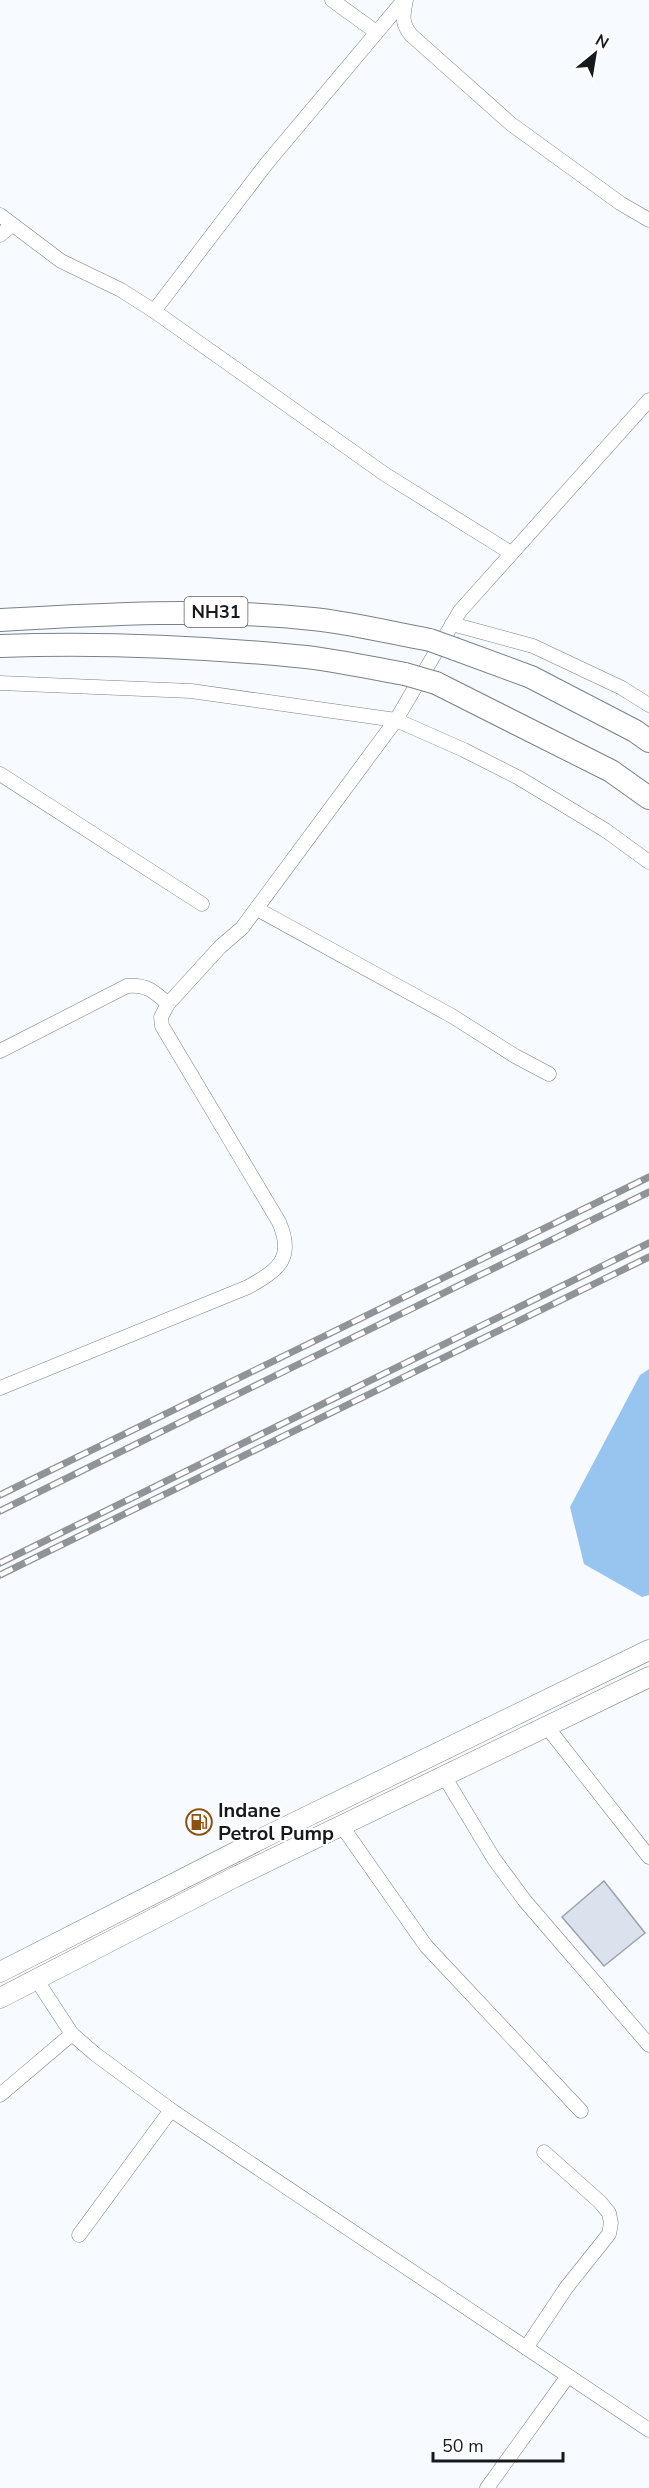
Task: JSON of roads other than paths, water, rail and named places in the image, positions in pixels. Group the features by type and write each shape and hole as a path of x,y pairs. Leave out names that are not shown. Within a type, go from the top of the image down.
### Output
{"highway":[{"name":"NH31","path":"0,620 79,615 218,612 315,619 430,640 531,677 635,731 649,741"},
{"name":"NH31","path":"0,646 77,643 214,650 308,657 405,674 436,683 611,771 649,798"}],"main road":[{"path":"0,1972 448,1746 649,1650"},
{"path":"0,1998 183,1904 649,1677"},
{"path":"174,1883 183,1904"}],"street":[{"path":"332,0 376,32"},
{"path":"154,311 267,163 405,0"},
{"path":"405,0 402,20 404,27 411,35 511,124 620,203 649,220"},
{"path":"0,215 61,261 121,290 154,311 386,475 511,553"},
{"path":"0,235 12,225"},
{"path":"0,1389 248,1287 277,1269 283,1260 286,1248 279,1222 162,1026 161,1017 168,1004 220,947 242,928 257,909 396,720 452,624 471,597 649,400"},
{"path":"452,624 532,646 622,688 649,705"},
{"path":"0,683 191,692 396,720 464,750 519,778 605,830 649,862"},
{"path":"0,774 202,904"},
{"path":"257,909 452,1016 549,1074"},
{"path":"0,1051 127,986 140,984 152,989 168,1004"},
{"path":"548,1727 649,1857"},
{"path":"444,1776 494,1859 525,1901 649,2044"},
{"path":"341,1826 426,1946 581,2111"},
{"path":"36,1979 72,2034 95,2055 171,2110 649,2430"},
{"path":"0,2095 72,2034"},
{"path":"79,2235 171,2110"},
{"path":"526,2348 566,2288 609,2234 611,2223 609,2213 600,2202 544,2152"},
{"path":"487,2488 568,2376"}],"water":[{"path":"649,1369 649,1595 642,1597 584,1564 570,1507 640,1375"}],"railway":[{"path":"0,1495 649,1177"},
{"path":"0,1511 649,1192"},
{"path":"0,1563 649,1243"},
{"path":"0,1575 649,1257"}],"place":[{"name":"Indane Petrol Pump","path":"199,1822"}]}
